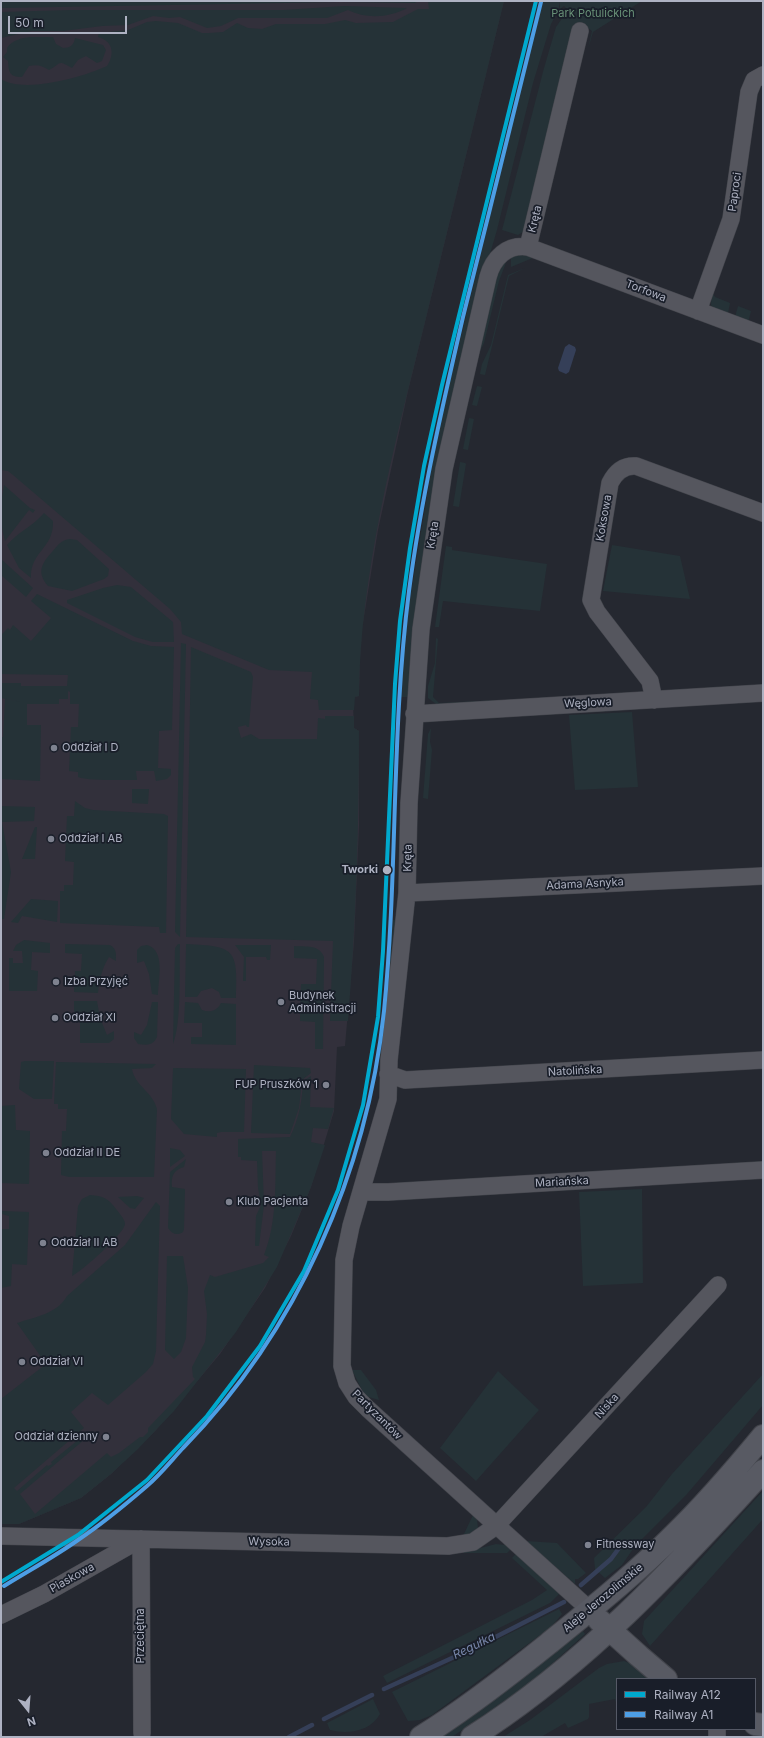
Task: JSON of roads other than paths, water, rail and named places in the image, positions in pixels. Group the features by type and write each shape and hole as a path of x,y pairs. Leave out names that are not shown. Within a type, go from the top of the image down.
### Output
{"main road":[{"name":"Aleje Jerozolimskie","path":"421,1737 459,1713 590,1610 675,1535 730,1477 763,1436"},
{"path":"472,1737 532,1695 609,1630 702,1538 763,1471"},
{"path":"590,1610 609,1630 665,1678"}],"street":[{"name":"Kręta","path":"388,1074 407,893 414,714 421,629 443,477 488,277 492,265 499,256 512,248 522,246 528,247 580,31"},
{"name":"Paproci","path":"698,311 731,219 749,92 754,80 763,75"},
{"name":"Torfowa","path":"528,247 763,335"},
{"name":"Koksowa","path":"654,700 650,681 597,612 591,600 610,483 622,469 636,466 763,513"},
{"name":"Węglowa","path":"414,714 763,693"},
{"name":"Adama Asnyka","path":"407,893 763,876"},
{"name":"Natolińska","path":"388,1074 405,1080 763,1060"},
{"name":"Partyzantów","path":"388,1074 388,1099 344,1260 341,1348 342,1366 347,1383 356,1397 368,1409 590,1610"},
{"name":"Mariańska","path":"362,1190 369,1192 388,1192 763,1170"},
{"name":"Niska","path":"496,1526 718,1285"},
{"name":"Wysoka","path":"1,1536 452,1546 473,1542 496,1526"},
{"name":"Piaskowa","path":"1,1614 44,1594 141,1539"},
{"name":"Przeciętna","path":"141,1539 142,1733"}],"water":[{"path":"569,344 575,347 576,350 569,372 566,374 559,371 558,368 565,347"}],"waterway":[{"name":"Regułka","path":"581,1585 611,1559 622,1544"},
{"name":"Regułka","path":"384,1689 474,1648 564,1602"},
{"name":"Regułka","path":"324,1719 372,1695"},
{"name":"Regułka","path":"289,1737 312,1725"}],"rail line":[{"name":"A12","path":"1,1582 78,1535 147,1480 207,1416 260,1346 304,1271 338,1190 363,1105 378,1017 383,951 395,684 400,621 410,548 424,466 442,385 536,1"},
{"name":"A1","path":"4,1586 69,1546 113,1514 152,1482 224,1402 260,1353 292,1301 320,1246 343,1190 361,1131 375,1071 384,1011 391,906 399,696 403,644 414,557 440,419 463,317 541,2"}],"place":[{"name":"Oddział I D","path":"54,748"},
{"name":"Oddział I AB","path":"51,839"},
{"name":"Tworki","path":"387,870"},
{"name":"Izba Przyjęć","path":"56,982"},
{"name":"Budynek Administracji","path":"281,1002"},
{"name":"Oddział XI","path":"55,1018"},
{"name":"FUP Pruszków 1","path":"326,1085"},
{"name":"Oddział II DE","path":"46,1153"},
{"name":"Klub Pacjenta","path":"229,1202"},
{"name":"Oddział II AB","path":"43,1243"},
{"name":"Oddział VI","path":"22,1362"},
{"name":"Oddział dzienny","path":"106,1437"},
{"name":"Fitnessway","path":"588,1545"}],"park label":[{"name":"Park Potulickich","path":"593,14"}]}
